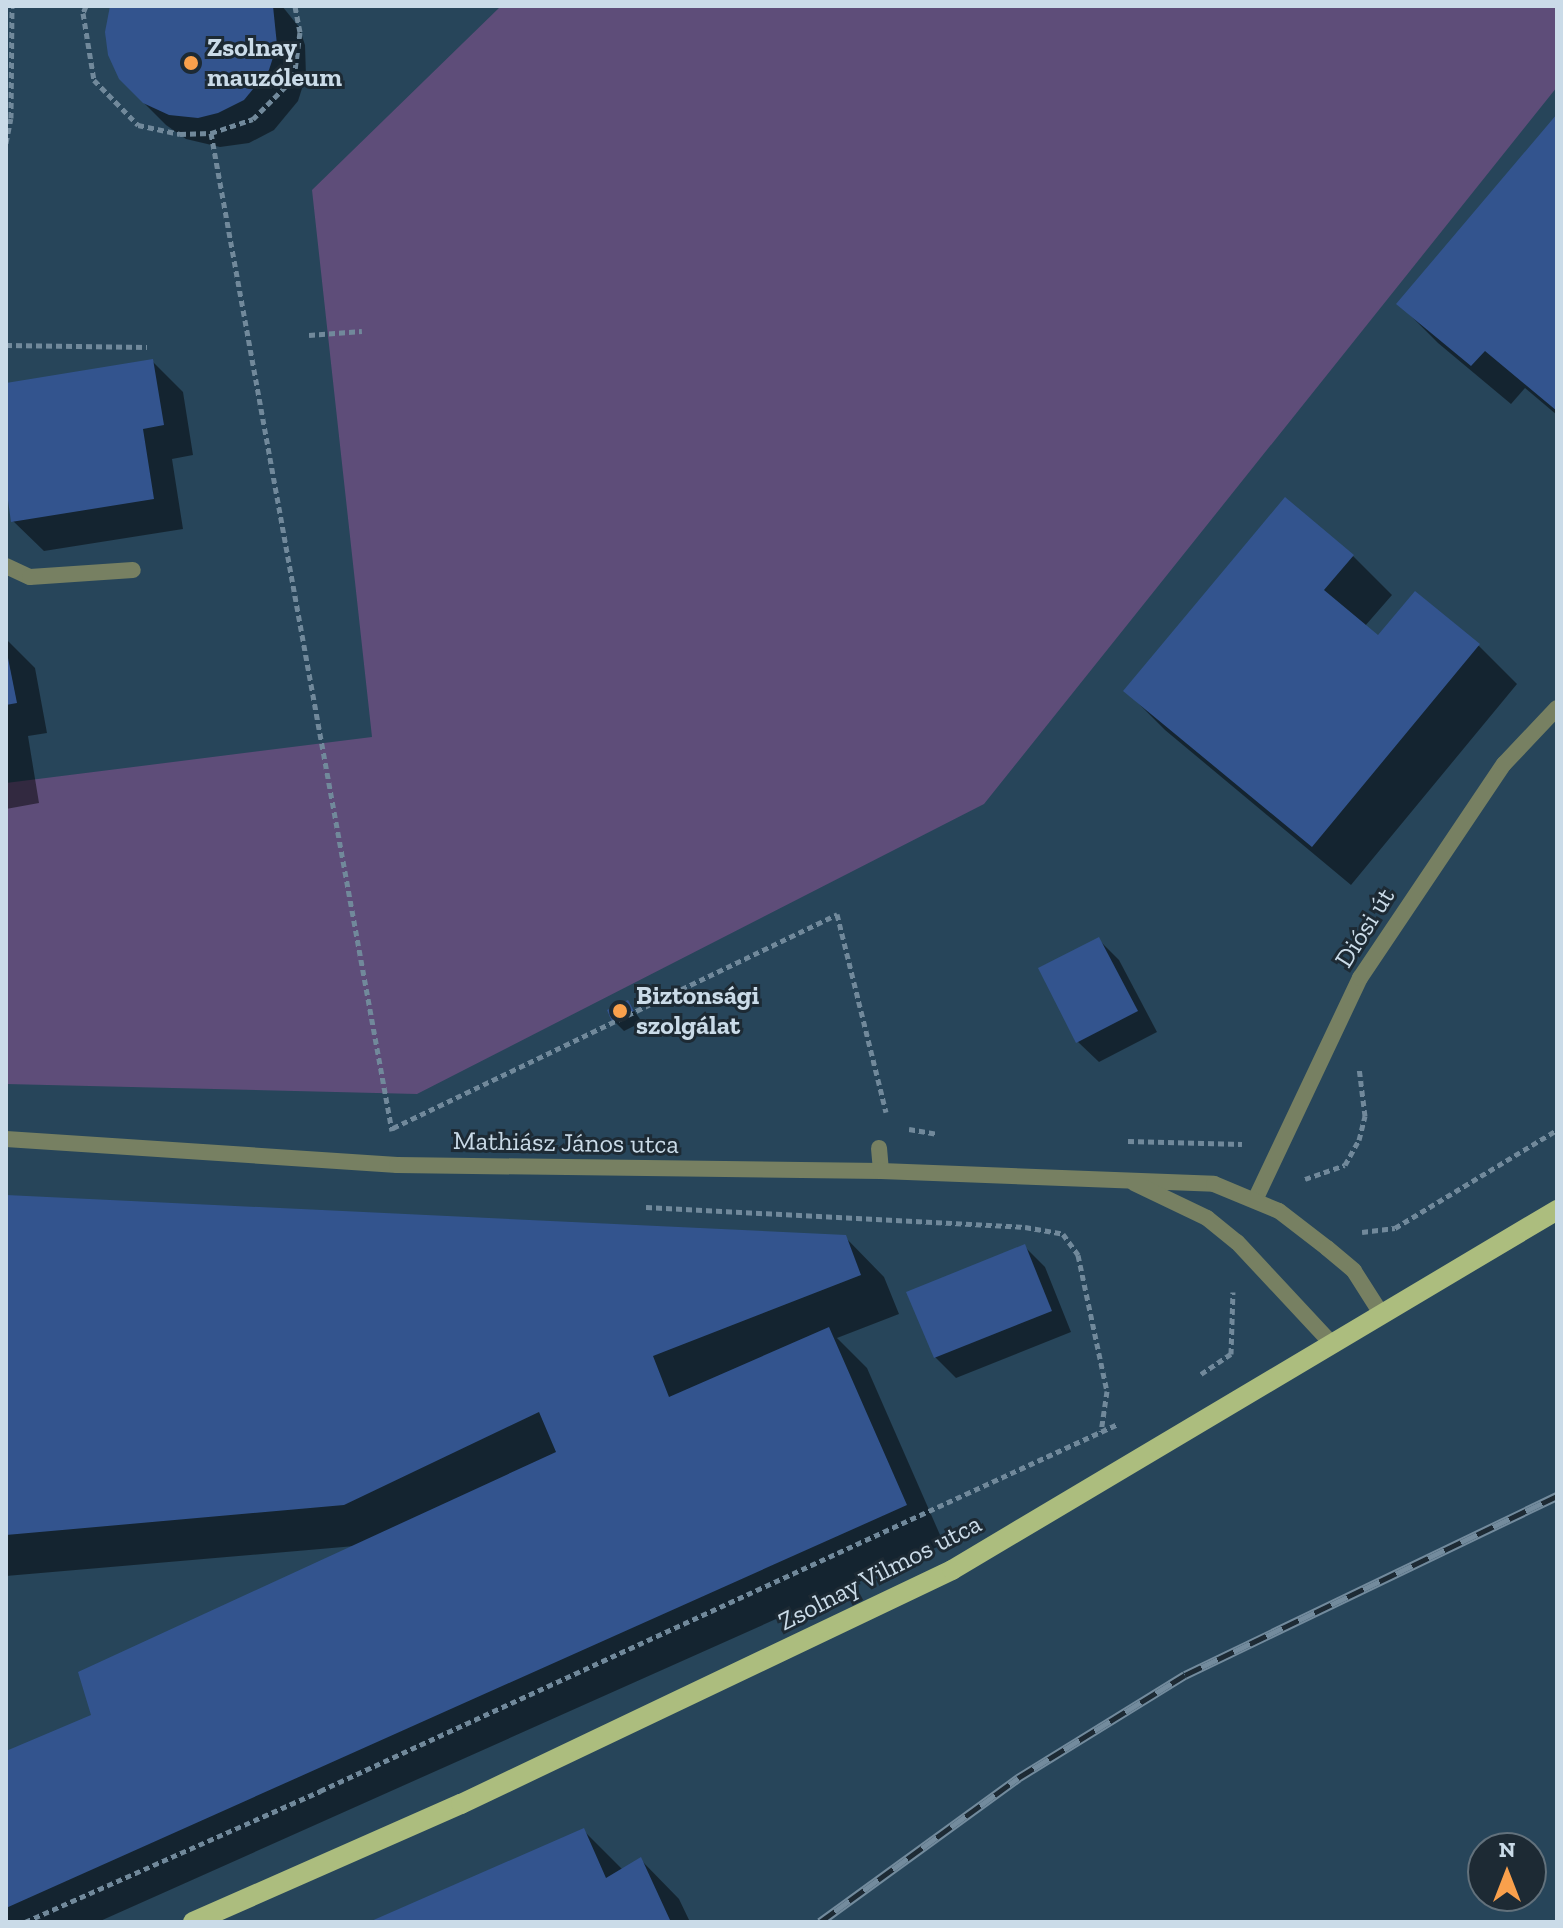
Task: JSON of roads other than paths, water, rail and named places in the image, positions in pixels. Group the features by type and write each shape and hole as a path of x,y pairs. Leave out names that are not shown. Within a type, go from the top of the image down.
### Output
{"main road":[{"name":"Zsolnay Vilmos utca","path":"193,1922 461,1804 952,1570 1557,1210"}],"street":[{"path":"6,566 30,577 133,570"},
{"name":"Diósi út","path":"1255,1200 1360,978 1504,764 1557,708"},
{"name":"Mathiász János utca","path":"6,1139 397,1165 881,1171 1214,1184 1279,1211 1345,1263 1382,1315"},
{"path":"879,1148 881,1171"},
{"name":"Mathiász János utca","path":"1126,1179 1207,1218 1237,1242 1333,1345"}],"railway":[{"path":"820,1922 1018,1778 1185,1675 1557,1496"}],"place":[{"name":"Zsolnay mauzóleum","path":"191,63"},
{"name":"Biztonsági szolgálat","path":"620,1011"}]}
